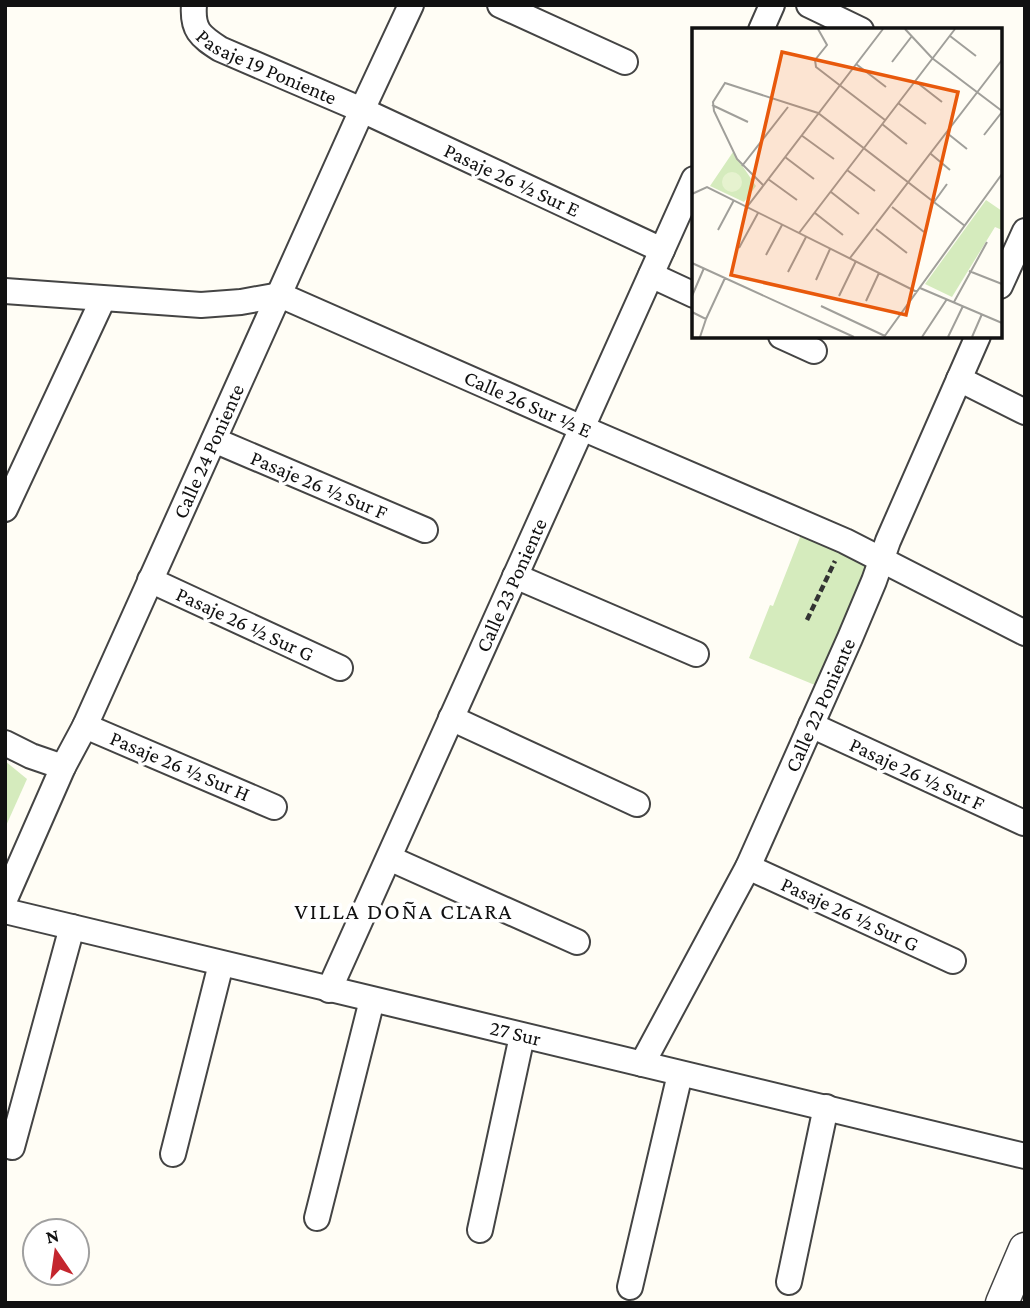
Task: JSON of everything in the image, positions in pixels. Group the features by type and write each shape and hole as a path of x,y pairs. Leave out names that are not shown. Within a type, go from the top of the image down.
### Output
{"street":[{"name":"Pasaje 19 Poniente","path":"194,5 195,29 220,49 362,110"},
{"name":"Calle 24 Poniente","path":"5,899 411,5"},
{"path":"500,5 625,62"},
{"path":"762,28 772,5"},
{"path":"808,5 857,28"},
{"name":"Pasaje 26 ½ Sur E","path":"362,110 662,250"},
{"name":"Calle 23 Poniente","path":"329,990 692,183"},
{"path":"1002,282 1023,237"},
{"path":"651,275 692,294"},
{"path":"5,291 201,305 280,295"},
{"name":"Calle 26 Sur ½ E","path":"280,295 845,541 1025,633"},
{"path":"5,509 103,299"},
{"path":"785,338 814,351"},
{"name":"Calle 22 Poniente","path":"642,1064 748,867 855,626 881,559 977,338"},
{"path":"959,379 1025,412"},
{"name":"Pasaje 26 ½ Sur F","path":"214,440 425,530"},
{"path":"515,576 696,654"},
{"name":"Pasaje 26 ½ Sur G","path":"150,580 340,668"},
{"path":"451,718 637,804"},
{"name":"Pasaje 26 ½ Sur F","path":"811,725 1024,823"},
{"name":"Pasaje 26 ½ Sur H","path":"85,726 274,807"},
{"path":"5,743 31,756 64,767"},
{"path":"389,858 577,942"},
{"name":"Pasaje 26 ½ Sur G","path":"748,867 953,961"},
{"name":"27 Sur","path":"5,911 1025,1156"},
{"path":"12,1147 72,927"},
{"path":"173,1154 221,964"},
{"path":"317,1218 372,1000"},
{"path":"480,1230 522,1036"},
{"path":"630,1287 680,1073"},
{"path":"789,1282 826,1107"},
{"path":"1002,1303 1025,1249"}],"path":[{"path":"807,620 845,541"}],"green space":[{"path":"804,527 878,559 827,690 749,658"},
{"path":"5,761 27,779 5,828"}],"district":[{"name":"VILLA DOÑA CLARA","path":"404,911"}]}
